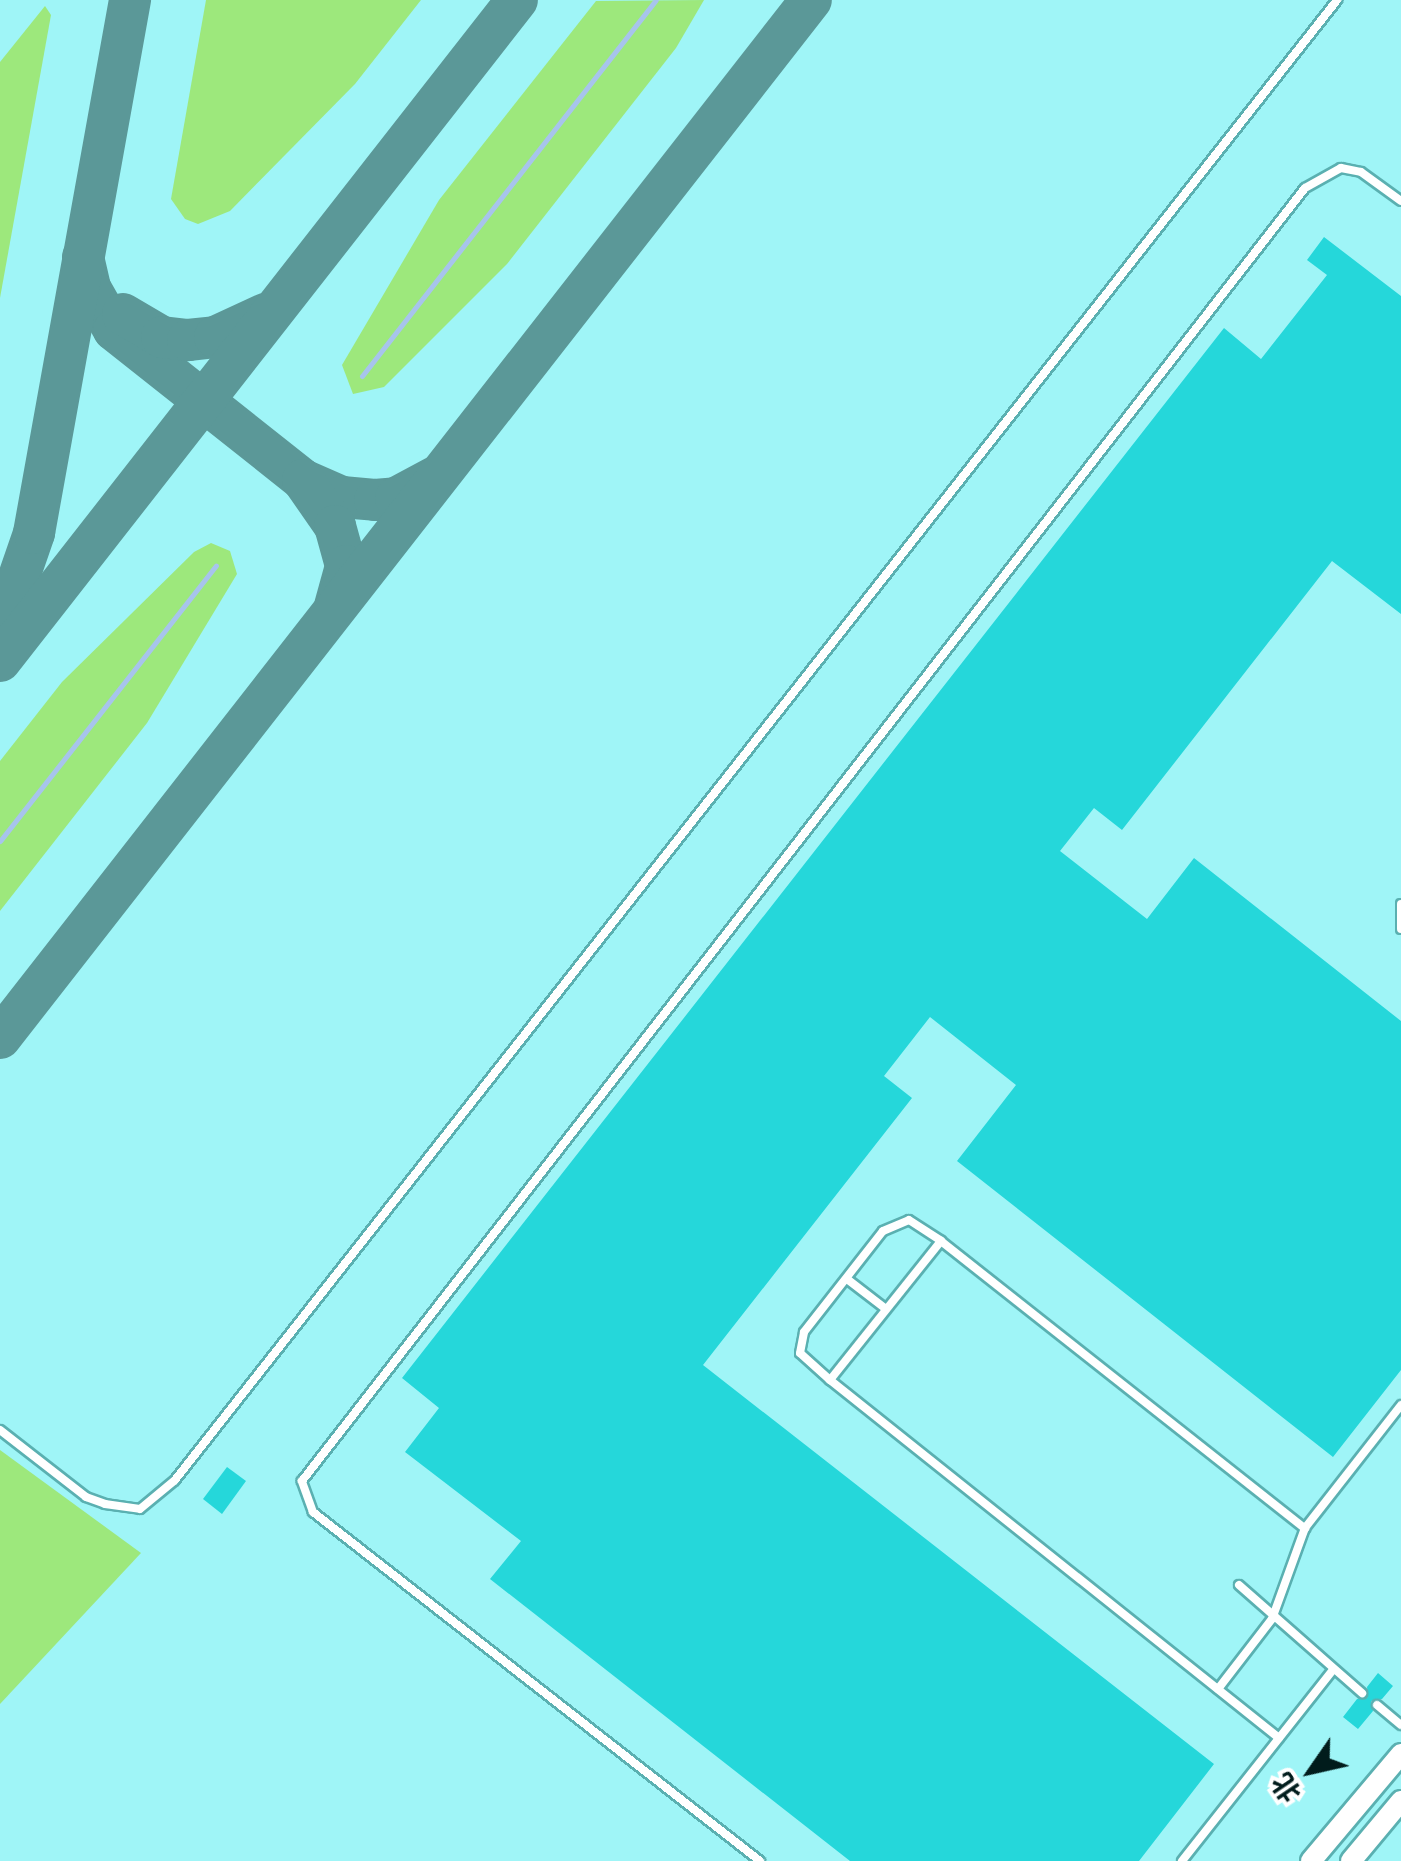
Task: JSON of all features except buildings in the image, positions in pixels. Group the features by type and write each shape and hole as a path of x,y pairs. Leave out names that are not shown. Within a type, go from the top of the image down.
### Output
{"street":[{"path":"1311,1861 1401,1754"},
{"path":"1351,1861 1401,1801"}],"lane":[{"path":"0,1430 86,1498 104,1504 140,1509 175,1480 1337,0"},
{"path":"754,1859 313,1512 302,1481 1304,188 1341,168 1362,172 1401,202"},
{"path":"1401,904 1401,929"},
{"path":"1279,1738 830,1380 806,1360 800,1344 846,1278 900,1219 941,1241 1305,1528"},
{"path":"830,1380 941,1241"},
{"path":"846,1278 886,1309"},
{"path":"1218,1689 1272,1620 1305,1528 1401,1406"},
{"path":"1239,1585 1272,1620 1362,1693"},
{"path":"1182,1861 1333,1670"},
{"path":"1377,1705 1401,1725"}],"green space":[{"path":"206,0 421,0 355,84 230,211 198,224 185,219 171,199"},
{"path":"704,0 676,48 507,264 384,387 353,394 342,365 439,200 596,1"},
{"path":"45,6 51,15 0,298 0,62"},
{"path":"211,543 230,551 237,574 147,723 0,911 0,761 62,682 194,552"},
{"path":"0,1450 141,1553 0,1704"}],"waterway":[{"path":"362,376 656,0"},
{"path":"0,841 216,566"}],"taxiway":[{"path":"0,632 34,533 130,0"},
{"path":"0,661 517,0"},
{"path":"0,1038 811,0"},
{"path":"83,257 90,288 114,330 303,480 342,497 375,500 396,498 435,477"},
{"path":"123,314 162,337 188,340 215,337 265,314"},
{"path":"303,480 335,526 346,566 335,606"}]}
